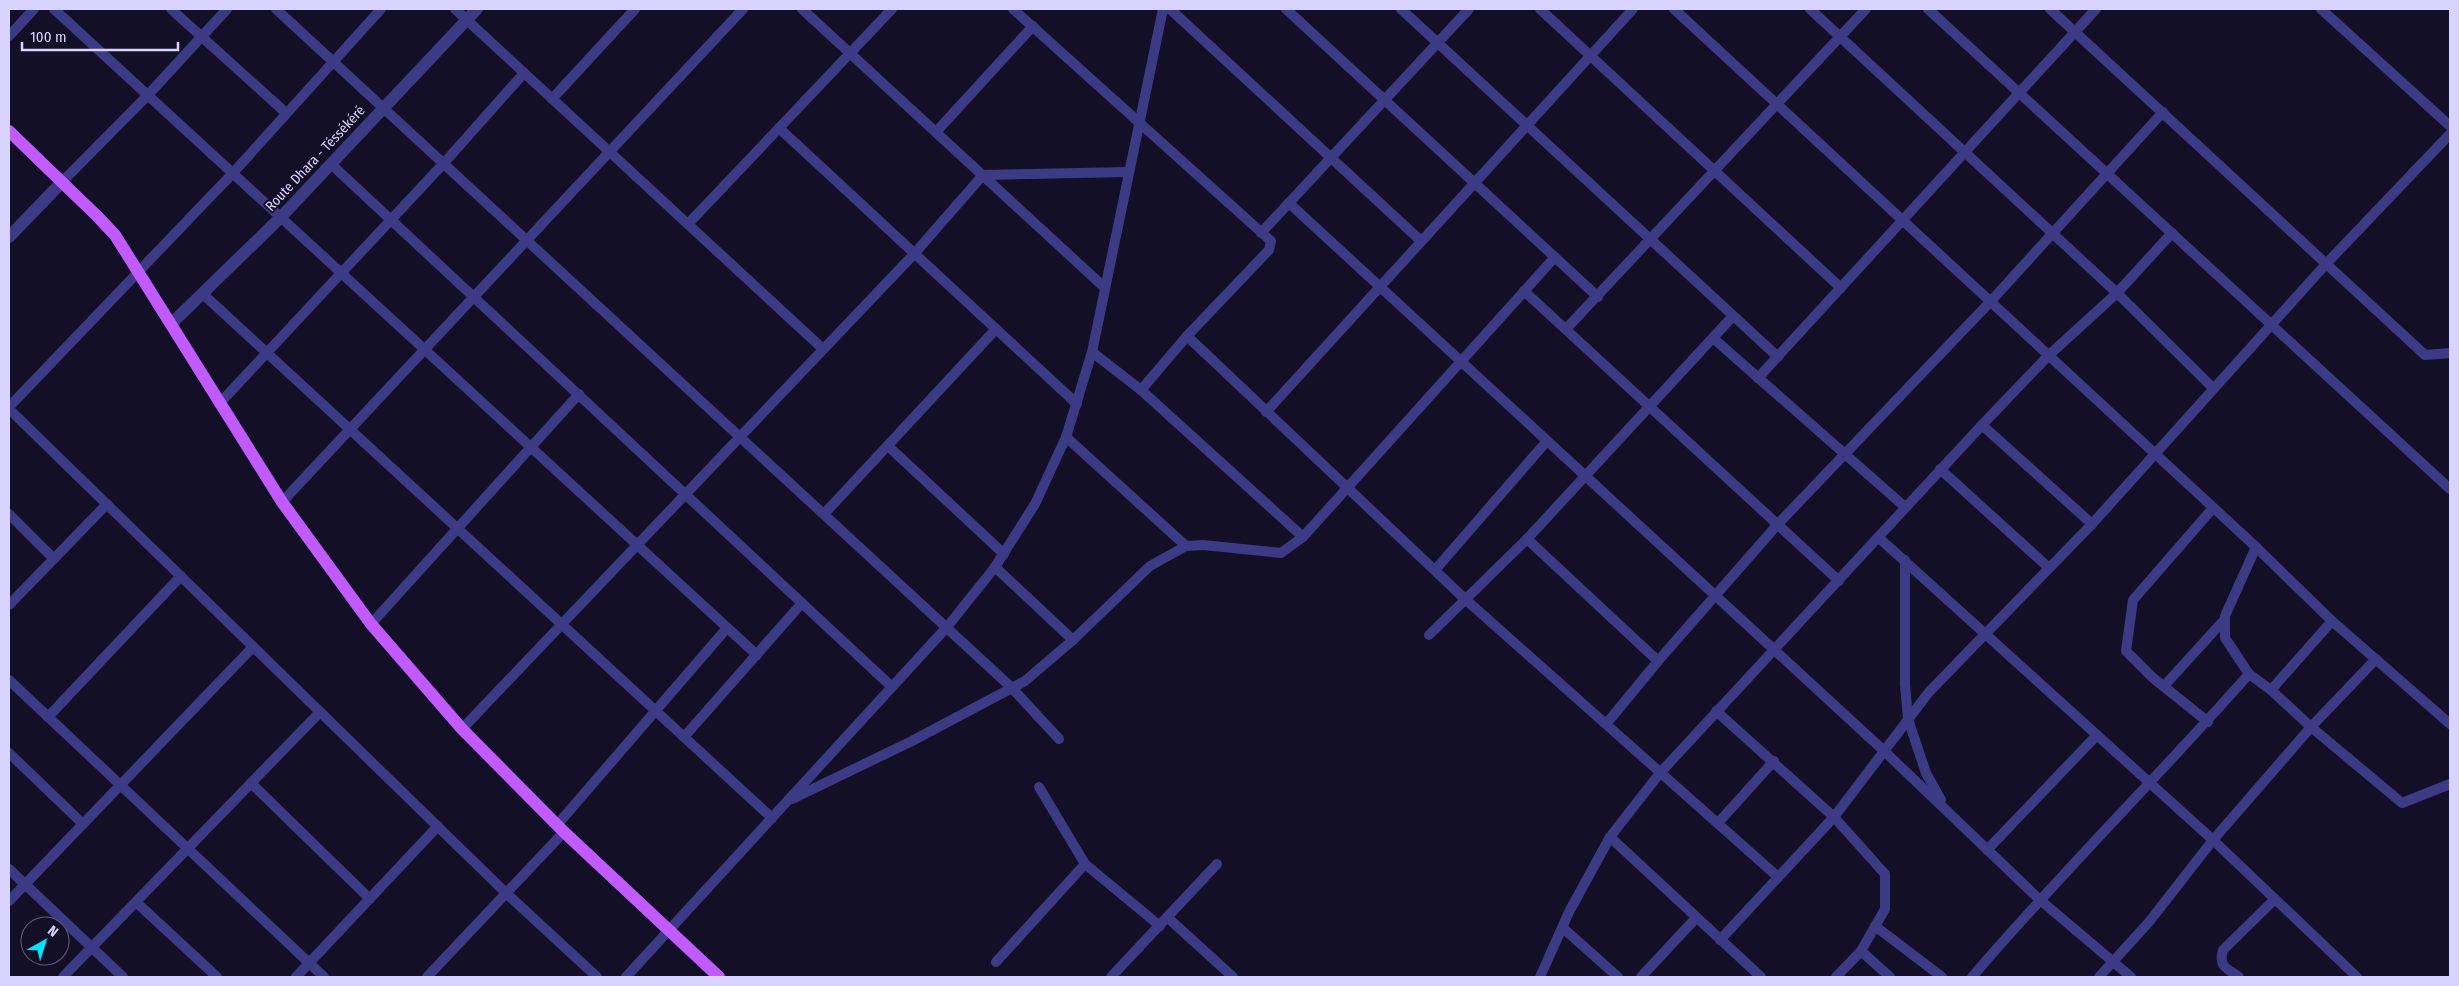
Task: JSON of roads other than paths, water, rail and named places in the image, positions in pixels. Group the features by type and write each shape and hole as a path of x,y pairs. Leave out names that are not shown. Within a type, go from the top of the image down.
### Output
{"main road":[{"path":"9,131 115,235 282,502 371,624 462,729 560,829 720,977"}],"street":[{"path":"9,36 34,9"},
{"path":"54,9 757,655"},
{"path":"171,9 286,113"},
{"path":"9,237 148,95 226,9"},
{"path":"276,9 1012,688 1059,739"},
{"path":"381,9 232,174 9,408 506,893 597,977"},
{"path":"455,9 823,349"},
{"name":"Route Dhara - Téssékéré","path":"171,324 204,295 281,217 477,9"},
{"path":"552,99 635,9"},
{"path":"282,502 743,9"},
{"path":"802,9 1104,287"},
{"path":"688,224 892,9"},
{"path":"1013,9 1270,241 1269,250 1187,336 1140,390"},
{"path":"626,977 947,628 995,567 1035,504 1066,437 1092,352 1162,9"},
{"path":"1170,9 1421,241"},
{"path":"1286,9 1598,297"},
{"path":"1401,9 1778,357"},
{"path":"1261,233 1469,9"},
{"path":"1540,9 1841,288"},
{"path":"1266,412 1633,9"},
{"path":"1674,9 2256,548 2332,622 2450,724"},
{"path":"1810,9 2117,293 2214,388"},
{"path":"1566,330 1866,9"},
{"path":"1928,9 2450,489"},
{"path":"2050,9 2425,354 2450,353"},
{"path":"1758,378 2096,9"},
{"path":"2321,9 2450,126"},
{"path":"936,132 1032,26"},
{"path":"219,404 444,163 524,73"},
{"path":"1607,723 1658,661 1777,525 1846,455 1990,301 2163,112"},
{"path":"779,128 1077,404"},
{"path":"1720,940 1834,817 1883,750 1929,692 2092,524 2326,264 2450,134"},
{"path":"331,164 892,687"},
{"path":"462,729 914,254 983,175 1128,172"},
{"path":"1289,203 1461,363 1774,648 2039,899 2131,977"},
{"path":"1540,977 1610,837 1660,773 1716,710 1839,581 1940,469 2048,356 2117,293 2172,233"},
{"path":"787,802 912,741 1025,681 1073,640 1150,566 1186,546 1203,545 1281,552 1303,537 1555,257"},
{"path":"1524,291 1839,581"},
{"path":"204,295 772,818"},
{"path":"1429,635 1527,539 1733,316"},
{"path":"824,514 996,329"},
{"path":"1187,336 1465,599 1607,723 1660,773 1778,877"},
{"path":"1712,338 1905,508"},
{"path":"1092,352 1140,390 1303,537"},
{"path":"371,624 578,394"},
{"path":"1982,425 2092,524"},
{"path":"1066,437 1186,546"},
{"path":"1435,570 1547,441"},
{"path":"888,446 1004,554"},
{"path":"1940,469 2049,568"},
{"path":"9,605 107,504"},
{"path":"2208,722 2164,686 2126,651 2132,600 2213,508"},
{"path":"9,514 54,558"},
{"path":"1878,537 1987,633 2150,785 2213,840 2358,977"},
{"path":"1527,539 1658,661"},
{"path":"2164,686 2225,619 2256,548"},
{"path":"1905,560 1905,684 1908,719 1926,773 1947,810"},
{"path":"995,567 1073,640"},
{"path":"48,717 181,576"},
{"path":"684,737 802,603"},
{"path":"2225,619 2225,638 2249,674 2271,690 2311,727 2402,802 2450,784"},
{"path":"2271,690 2332,622"},
{"path":"428,977 506,893 560,829 654,710 727,628"},
{"path":"9,901 253,646"},
{"path":"2099,977 2150,922 2213,840 2311,727 2376,659"},
{"path":"1972,977 2039,899 2150,785 2249,674"},
{"path":"9,680 324,977"},
{"path":"1716,710 1834,817 1885,874 1885,909 1860,951 1836,977"},
{"path":"63,977 320,712"},
{"path":"1987,850 2097,735"},
{"path":"9,753 83,824"},
{"path":"1718,824 1774,762"},
{"path":"251,783 370,899"},
{"path":"1038,786 1085,864 1160,926"},
{"path":"296,977 438,826"},
{"path":"1610,837 1761,977"},
{"path":"996,962 1085,864"},
{"path":"1114,976 1217,864"},
{"path":"9,869 123,977"},
{"path":"2239,977 2222,965 2220,959 2223,950 2275,899"},
{"path":"136,902 217,977"},
{"path":"1168,917 1233,977"},
{"path":"1642,977 1696,918"},
{"path":"1875,926 1942,977"},
{"path":"1563,928 1618,977"},
{"path":"1860,951 1890,977"}]}
